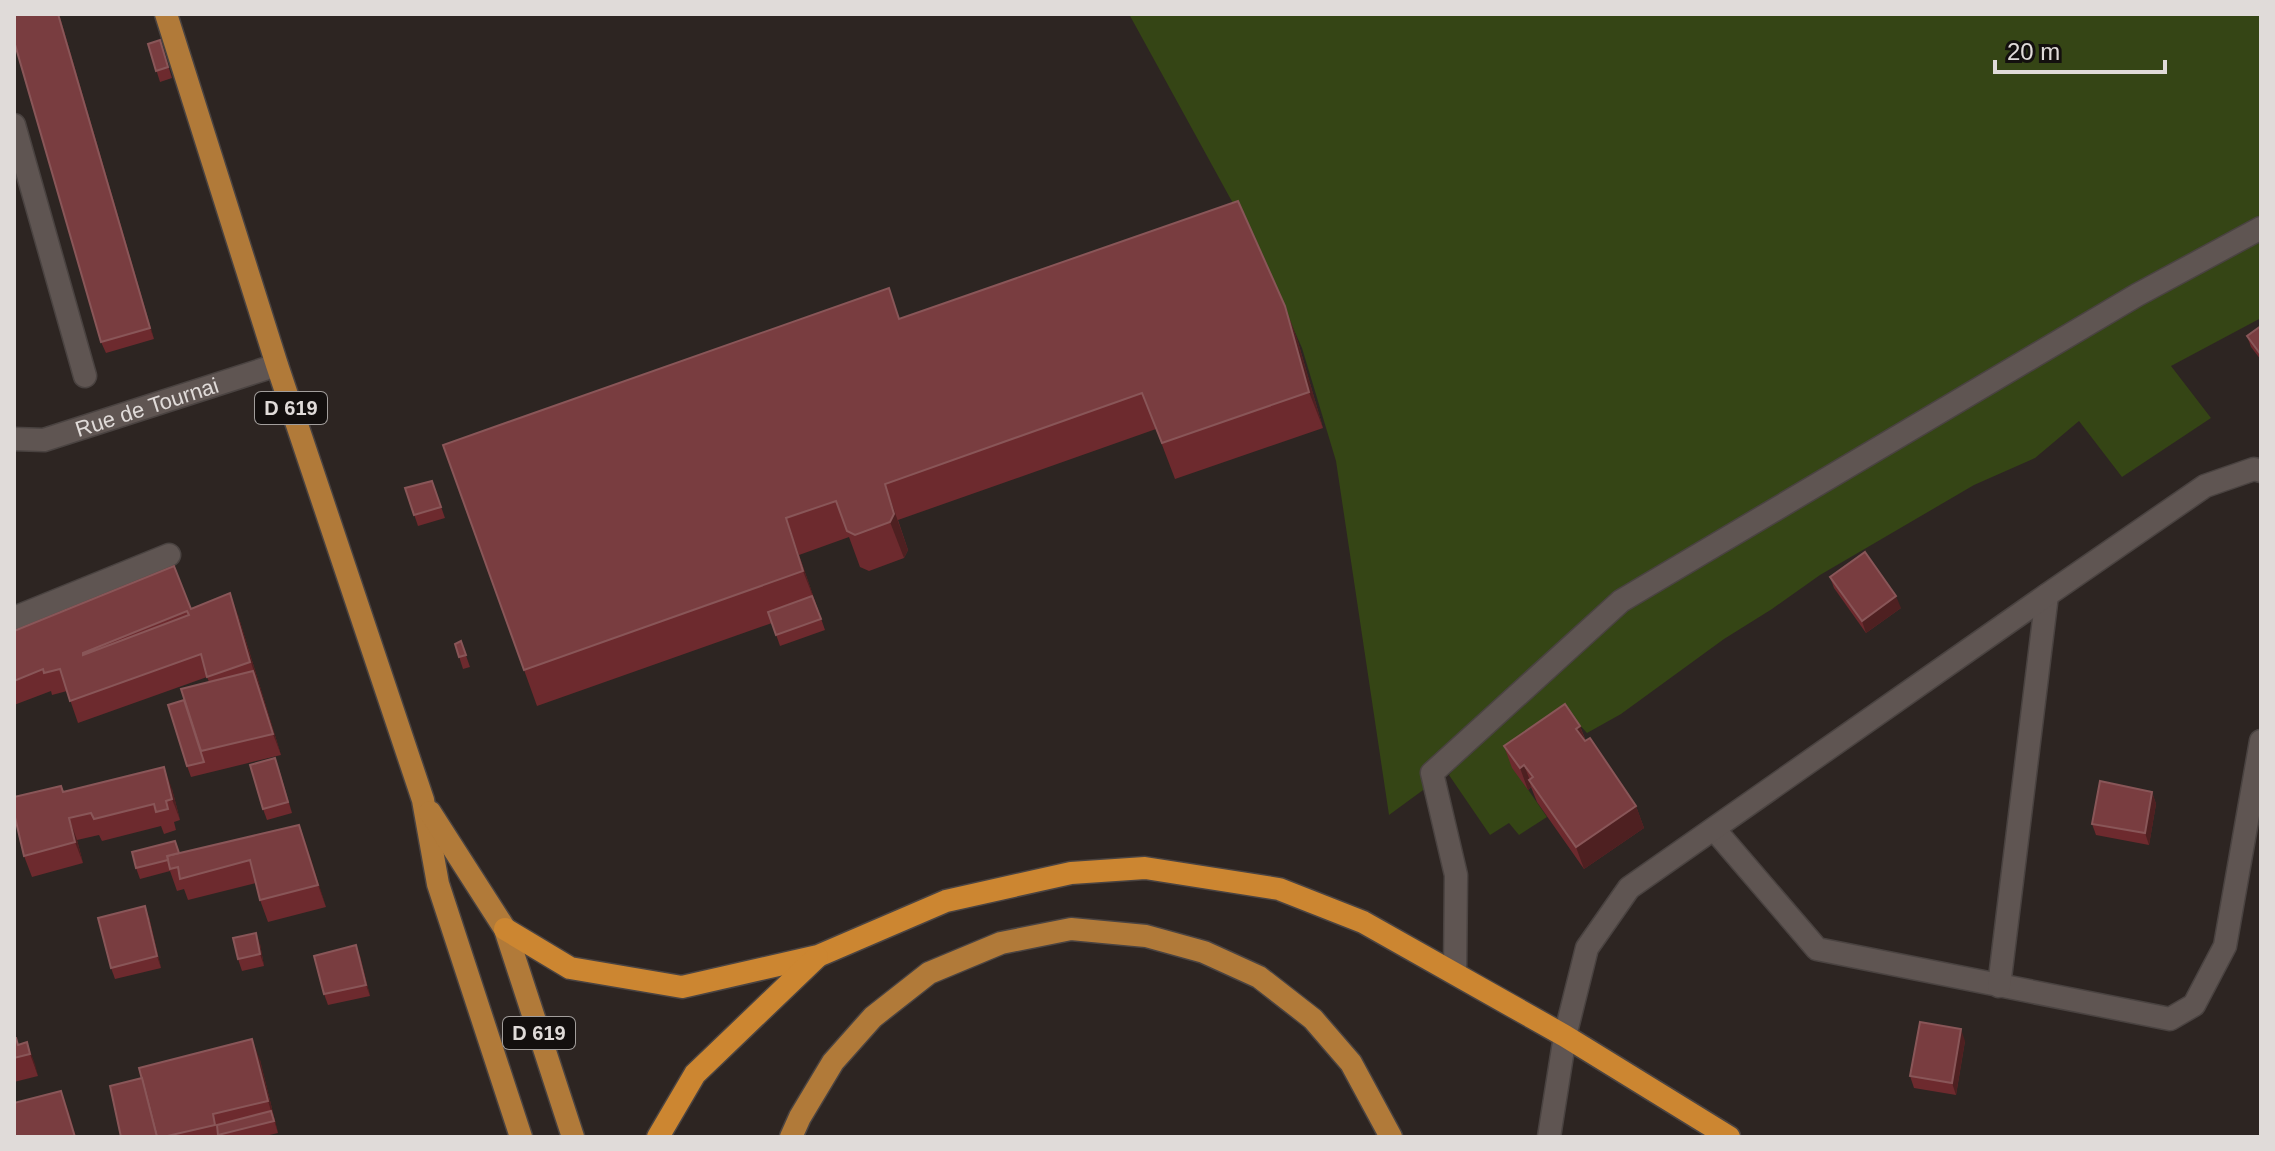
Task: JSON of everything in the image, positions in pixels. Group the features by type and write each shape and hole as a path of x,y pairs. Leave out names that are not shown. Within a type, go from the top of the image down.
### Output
{"highway":[{"path":"505,929 570,968 682,987 818,956 946,901 1071,873 1145,868 1279,889 1363,922 1565,1036 1729,1137"},
{"path":"658,1137 695,1074 818,956"}],"main road":[{"name":"D 619","path":"166,14 277,365 423,800 438,884 521,1137"},
{"name":"D 619","path":"423,800 505,929 573,1137"},
{"path":"791,1137 833,1062 873,1017 929,973 1001,943 1071,929 1146,936 1204,952 1259,977 1313,1019 1351,1063 1391,1137"}],"street":[{"path":"14,125 85,376"},
{"path":"1455,973 1456,875 1432,773 1621,601 2137,295 2261,228"},
{"name":"Rue de Tournai","path":"14,439 44,440 277,365"},
{"path":"1549,1137 1565,1036 1587,948 1629,888 2205,486 2254,469 2261,471"},
{"path":"14,618 169,555"},
{"path":"1999,986 2047,595"},
{"path":"1714,829 1817,949 2170,1019 2194,1005 2225,946 2261,741"}],"green space":[{"path":"1129,14 2261,14 2261,318 2171,366 2211,418 2122,477 2079,421 2035,458 1974,485 1820,575 1724,639 1621,714 1587,733 1576,721 1513,768 1547,817 1519,835 1509,823 1490,835 1449,775 1456,766 1389,815 1336,461 1302,348 1257,247"}],"building":[{"path":"14,14 58,14 150,328 101,342 14,41"},
{"path":"160,40 168,67 156,71 148,44"},
{"path":"1238,201 1285,306 1309,392 1162,443 1142,393 885,484 894,514 890,522 855,535 847,531 836,501 786,518 803,571 524,670 443,445 889,288 899,319"},
{"path":"2261,326 2261,355 2247,336"},
{"path":"432,481 441,507 414,515 405,488"},
{"path":"1865,552 1896,596 1862,621 1830,577"},
{"path":"174,566 191,609 230,593 250,662 207,677 201,654 70,701 60,669 44,673 43,669 14,681 14,631","holes":["187,611 189,615 83,655"]},
{"path":"812,596 821,619 776,635 768,612"},
{"path":"461,641 466,655 459,657 455,644"},
{"path":"253,671 273,734 201,751 181,689"},
{"path":"184,700 204,762 187,766 168,705"},
{"path":"1565,704 1580,726 1576,729 1585,741 1590,738 1636,806 1576,847 1529,780 1533,777 1524,765 1520,768 1504,746"},
{"path":"275,758 288,802 263,809 250,765"},
{"path":"164,767 172,799 166,801 168,809 156,812 154,804 94,819 91,813 69,818 75,842 24,856 14,813 14,797 61,786 63,792"},
{"path":"2100,781 2152,792 2145,833 2092,824"},
{"path":"299,825 318,885 260,900 250,860 180,879 178,867 170,869 167,856"},
{"path":"175,841 179,853 167,856 168,860 136,868 132,852"},
{"path":"145,906 157,956 111,968 98,918"},
{"path":"256,933 260,954 238,959 233,938"},
{"path":"356,945 366,985 324,994 314,956"},
{"path":"1920,1022 1961,1029 1952,1083 1910,1076"},
{"path":"14,1038 18,1045 27,1042 30,1054 14,1058"},
{"path":"252,1039 268,1101 213,1114 215,1125 157,1137 139,1068"},
{"path":"142,1078 157,1137 121,1137 110,1086"},
{"path":"61,1091 75,1137 14,1137 14,1103"},
{"path":"271,1111 274,1121 218,1135 217,1125"}]}
